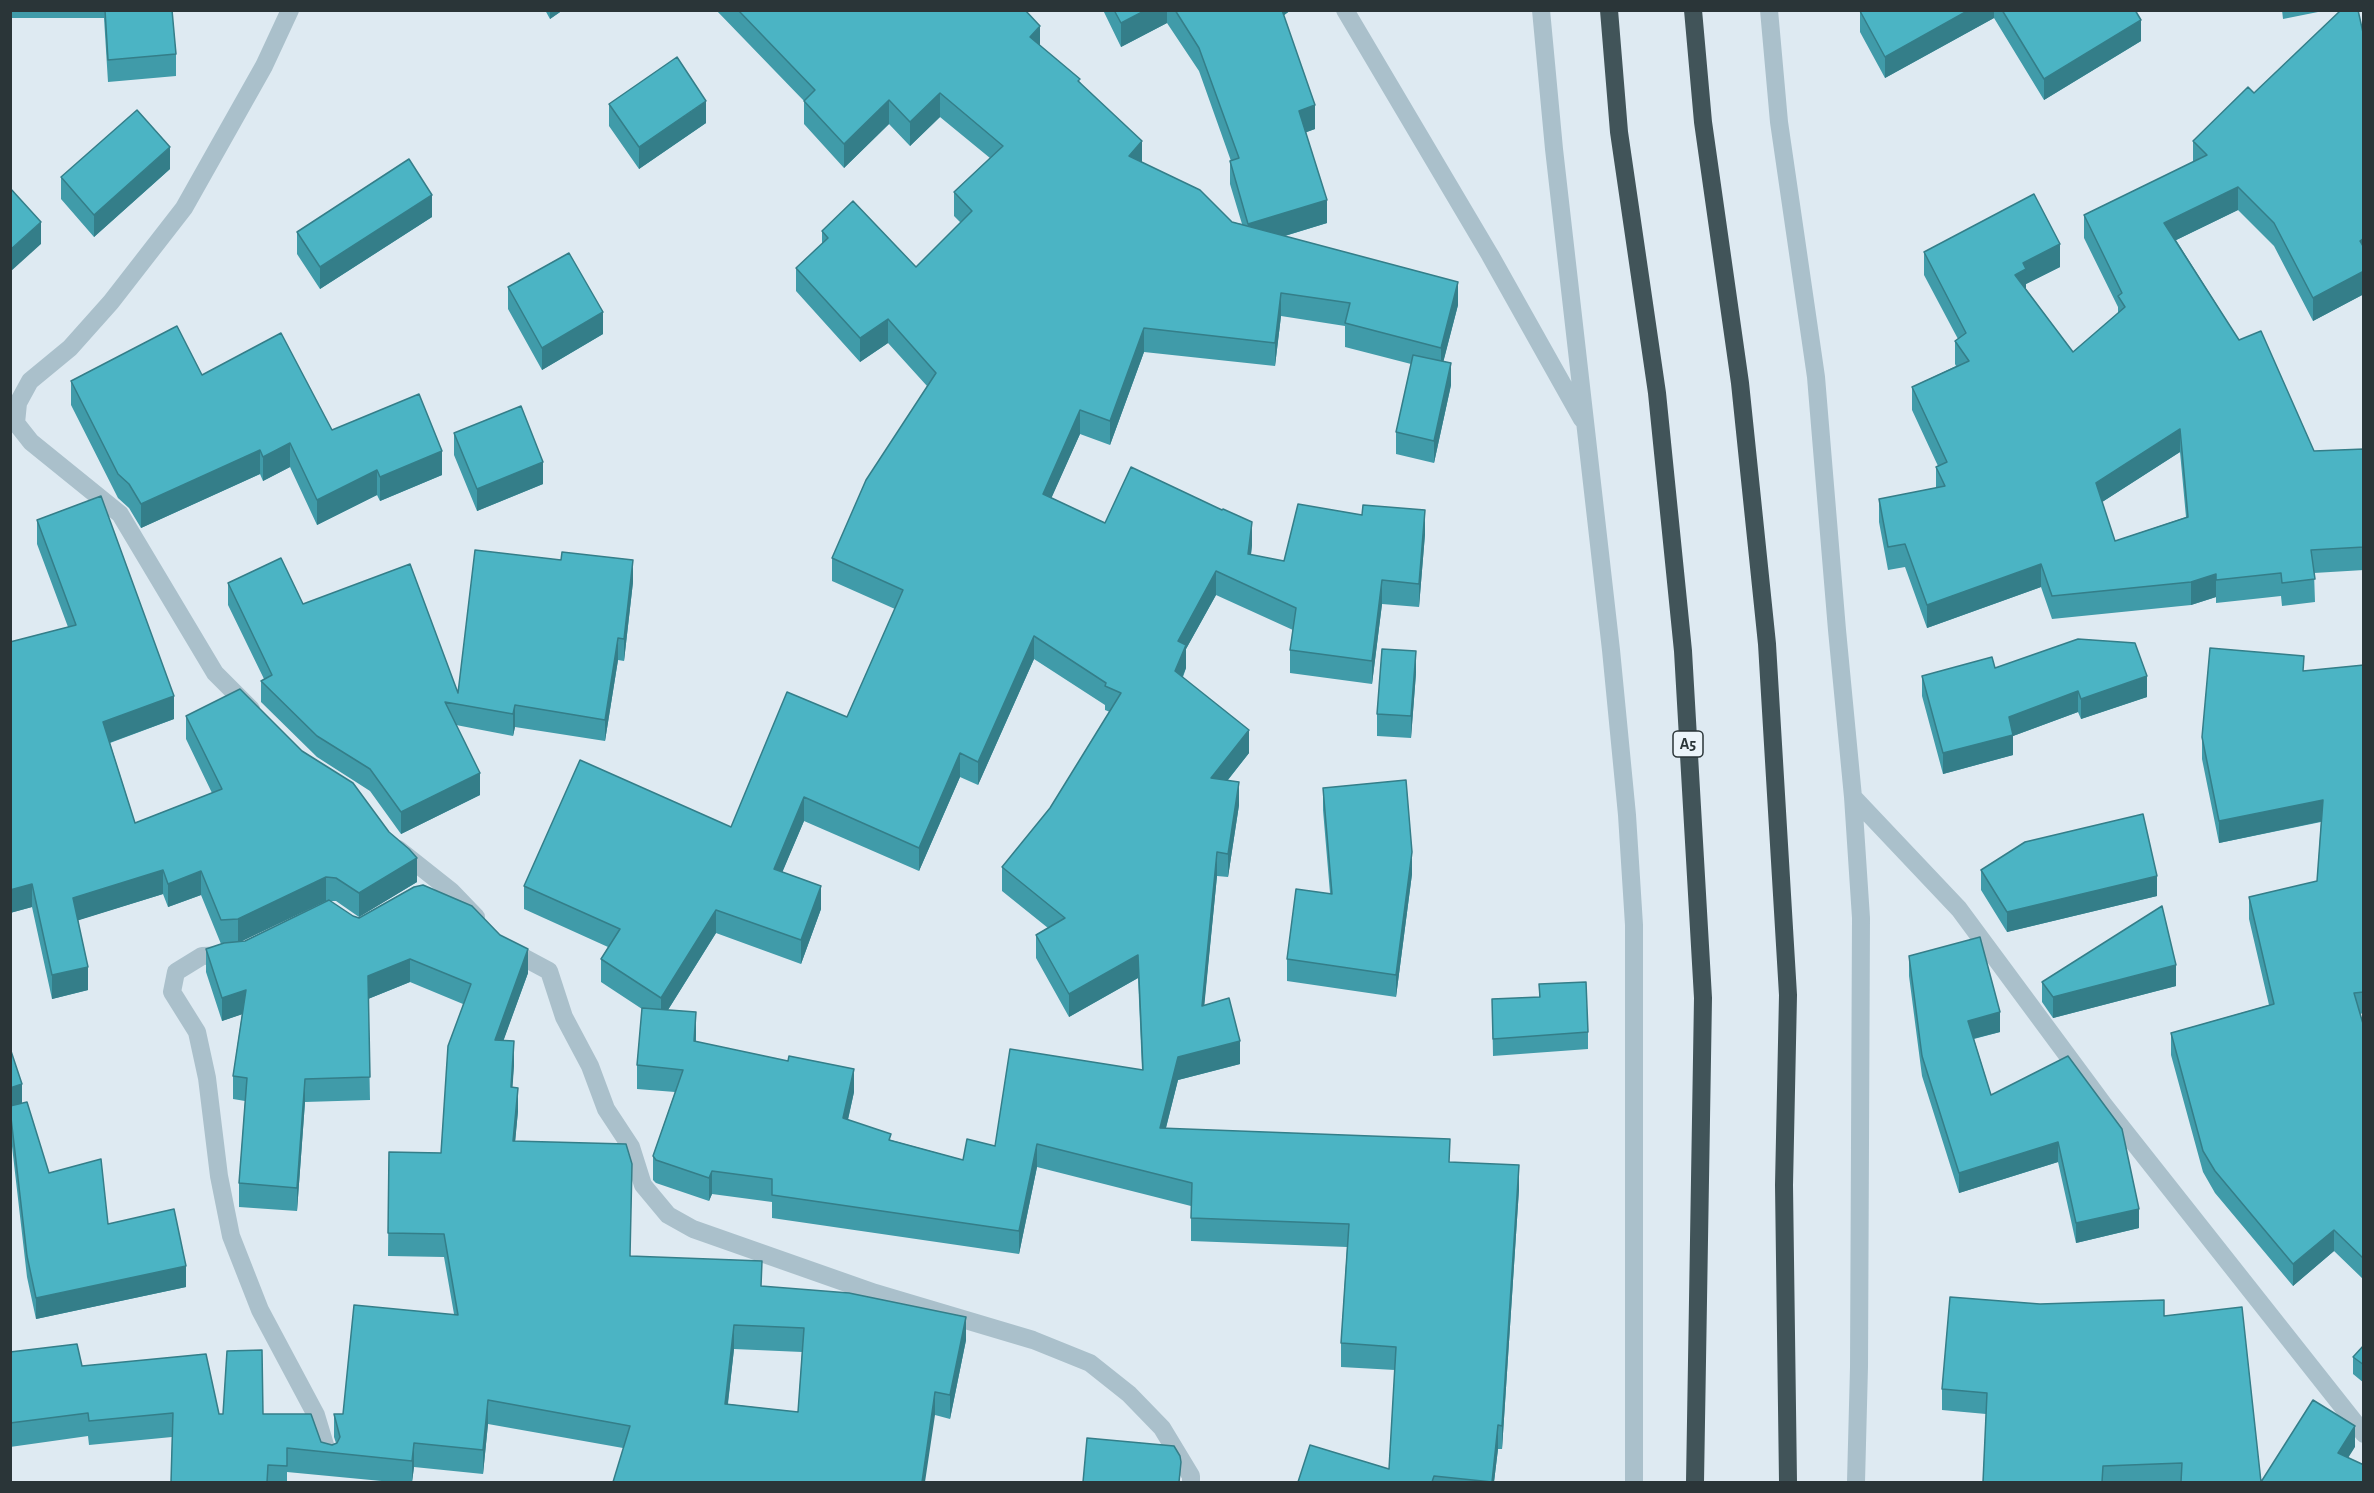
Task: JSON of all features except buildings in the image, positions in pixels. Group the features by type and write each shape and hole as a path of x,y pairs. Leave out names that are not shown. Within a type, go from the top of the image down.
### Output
{"highway":[{"name":"A5","path":"1609,10 1619,132 1657,393 1683,663 1703,998 1695,1482"},
{"path":"1693,10 1703,122 1740,383 1767,644 1788,995 1784,1185 1788,1482"}],"street":[{"path":"262,720 215,674 120,514 31,442 16,423 18,403 30,381 70,348 111,302 184,208 264,66 290,10"},
{"path":"1345,10 1490,255 1586,426"},
{"path":"1541,10 1554,149 1626,804 1634,925 1634,1482"},
{"path":"1769,10 1779,122 1816,377 1853,797 1861,918 1859,1356 1856,1482"},
{"path":"1853,797 1959,909 2104,1105 2364,1434"},
{"path":"386,832 398,849 451,891 508,950 549,971 564,1017 590,1066 606,1109 632,1147 643,1185 668,1215 693,1229 843,1282 1033,1340 1090,1364 1130,1394 1162,1428 1191,1476 1191,1482"},
{"path":"431,896 451,891"},
{"path":"241,954 202,956 176,972 172,992 197,1032 207,1078 219,1176 231,1236 260,1310 316,1415 329,1458"}]}
